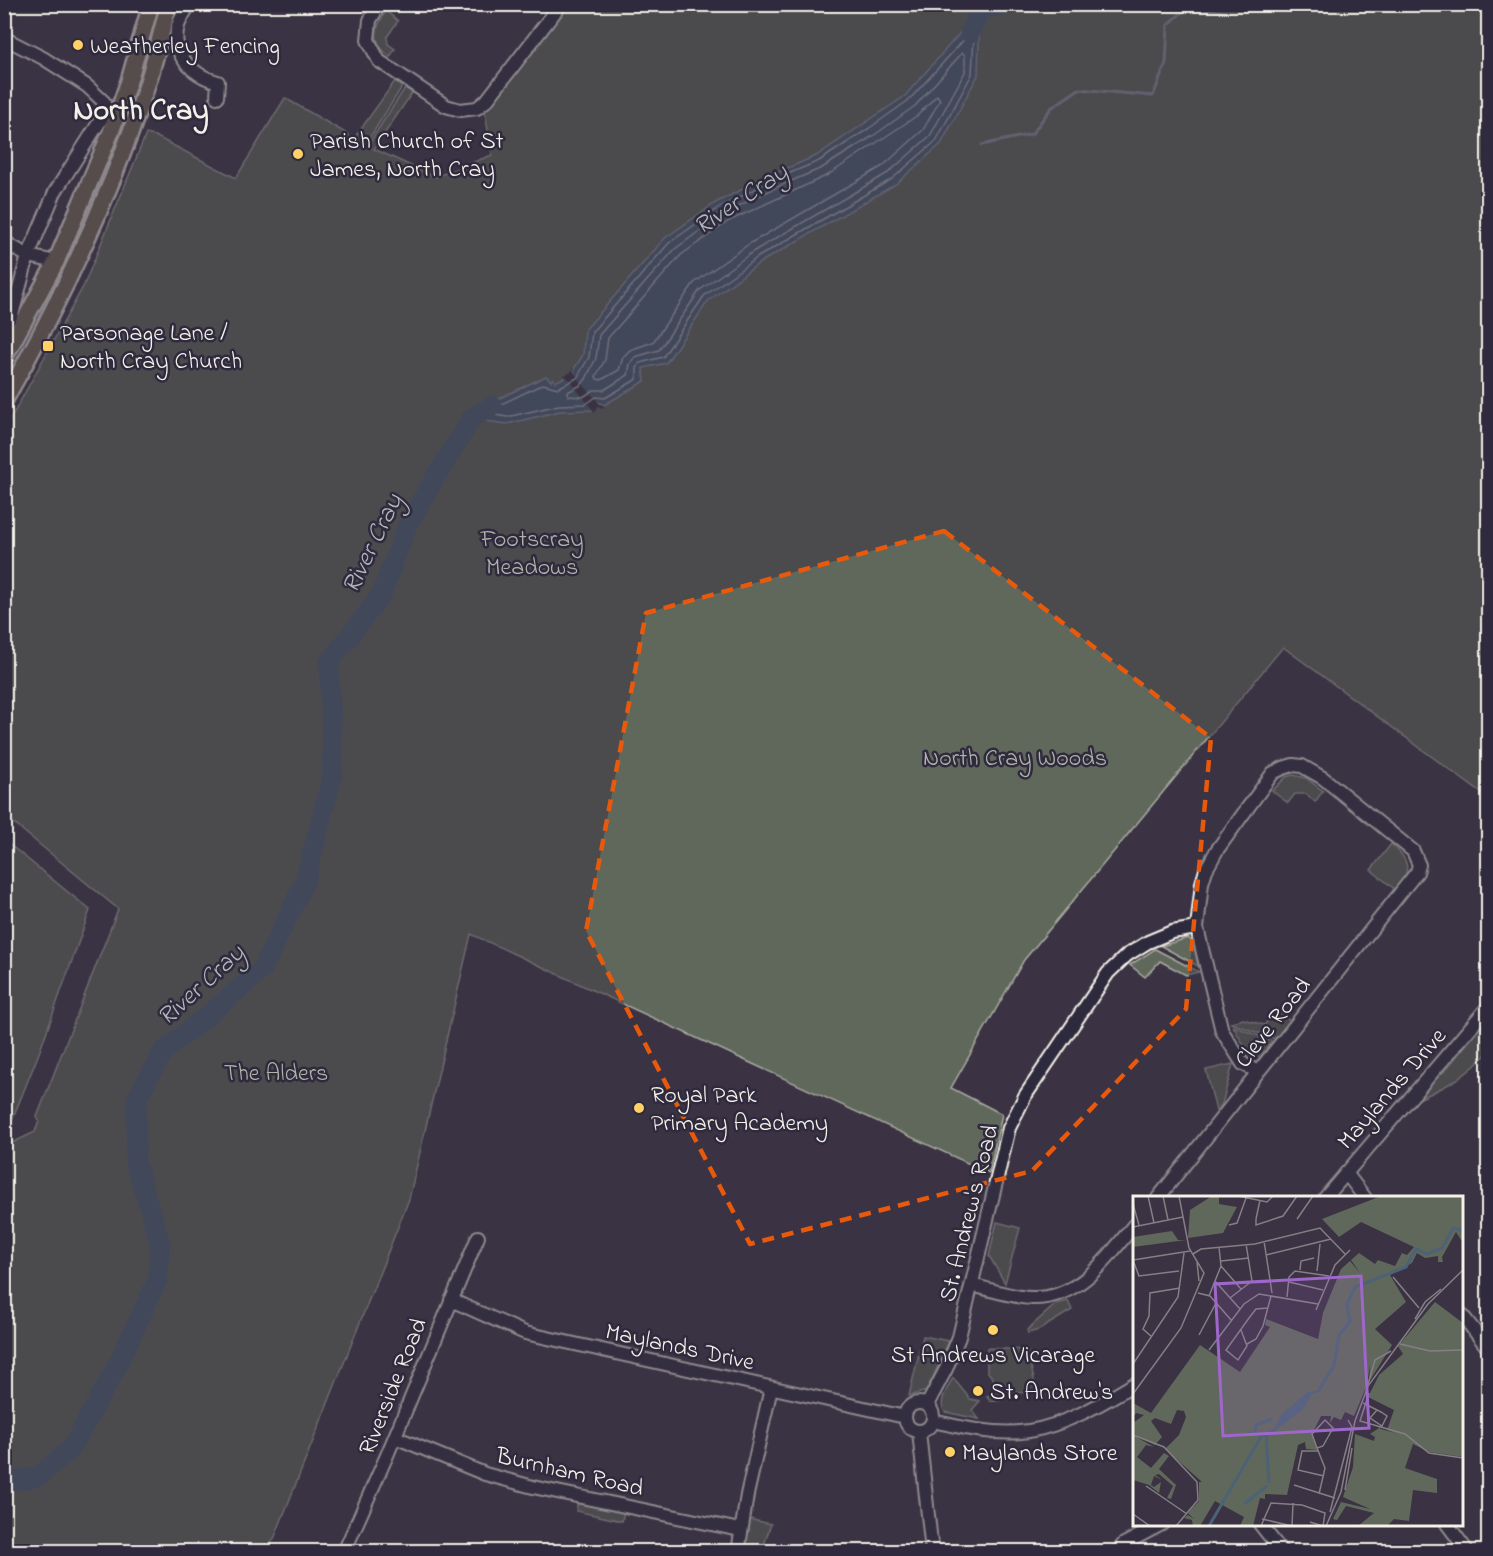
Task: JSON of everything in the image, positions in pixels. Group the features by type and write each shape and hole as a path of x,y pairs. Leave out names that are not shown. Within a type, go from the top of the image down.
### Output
{"main road":[{"path":"4,358 56,262 118,112 151,4"},
{"path":"4,401 37,344 70,278 113,177 146,87 169,4"}],"street":[{"path":"189,4 178,27 177,48 184,63 198,75 223,81 217,97"},
{"path":"380,4 370,20 368,40 379,61 446,106 460,110 477,108 487,99 561,4"},
{"path":"4,38 43,58 87,86 104,102 102,118 55,192 28,256 12,315 4,329"},
{"path":"4,242 28,256 56,262"},
{"name":"Cleve Road","path":"1159,1196 1418,872 1419,865 1413,851 1323,778 1302,766 1293,765 1282,768 1267,781 1212,858 1202,883 1197,928"},
{"path":"1197,928 1222,1031 1243,1064 1258,1072"},
{"name":"St. Andrew's Road","path":"927,1405 946,1369 959,1337 1008,1128 1025,1096 1108,973 1127,955 1148,942 1172,932 1197,928"},
{"name":"Maylands Drive","path":"1326,1196 1488,1007"},
{"path":"1346,1173 1364,1196"},
{"path":"972,1285 1034,1298 1056,1295 1074,1288 1092,1275 1133,1227"},
{"name":"Riverside Road","path":"345,1551 478,1237"},
{"name":"Maylands Drive","path":"451,1300 525,1333 905,1417"},
{"path":"1463,1317 1488,1348"},
{"path":"933,1421 998,1432 1028,1432 1067,1419 1133,1385"},
{"path":"738,1551 740,1530 771,1388"},
{"path":"918,1403 927,1405 933,1413 933,1421 927,1429 919,1432 909,1428 905,1417 909,1407 918,1403"},
{"path":"919,1432 932,1551"},
{"name":"Burnham Road","path":"394,1437 486,1474 534,1487 740,1530"},
{"path":"1117,1551 1124,1544 1158,1526"},
{"path":"1262,1526 1282,1551"},
{"path":"1449,1526 1468,1551"}],"highlighted area":[{"path":"944,531 1211,738 1186,1009 1032,1171 750,1244 586,931 646,613"}],"green space":[{"name":"Footscray Meadows","path":"569,5 1488,5 1488,798 1283,647 1024,960 951,1088 1002,1114 989,1173 471,934 409,1199 274,1539 265,1551 5,1551 4,1135 12,1143 35,1132 39,1121 37,1117 118,909 5,816 5,429 84,285 146,134 155,136 236,178 285,98 349,135 353,140 395,81 402,87 365,145 371,148 369,143 405,88 412,93 374,149 435,177 492,155 485,112"},
{"path":"386,11 398,21 387,37 388,44 395,49 390,57 380,46 376,35"},
{"path":"1293,775 1306,778 1323,791 1315,802 1306,794 1295,794 1288,803 1272,791 1286,777"},
{"path":"4,840 90,910 39,1053 8,1130 4,1127"},
{"path":"1391,844 1398,850 1407,866 1405,877 1397,891 1371,870"},
{"path":"1188,938 1193,942 1198,966 1161,946"},
{"path":"1155,949 1199,972 1186,975 1160,961 1145,977 1130,965"},
{"path":"1277,1011 1290,1021 1275,1039 1231,1023 1243,1019 1264,1025"},
{"path":"1488,1018 1488,1052 1457,1079 1419,1099 1439,1073 1444,1072"},
{"path":"1233,1026 1272,1041 1260,1057 1251,1058"},
{"path":"1233,1064 1222,1104 1216,1111 1206,1070"},
{"path":"997,1222 1020,1228 1005,1283 989,1256"},
{"path":"1068,1301 1072,1310 1039,1330 1028,1333 1027,1330 1056,1304"},
{"path":"923,1336 949,1341 927,1391 909,1396"},
{"path":"987,1348 1027,1350 1037,1392 1009,1393 1006,1398 990,1401 987,1396 991,1394 994,1380 987,1371"},
{"path":"953,1378 970,1399 980,1401 972,1410 979,1419 945,1412 943,1399"},
{"path":"578,1501 624,1511 622,1521 576,1511"},
{"path":"748,1519 771,1524 762,1551 744,1552"}],"water":[{"path":"980,10 978,75 941,144 896,184 761,262 708,301 666,363 643,368 645,381 604,405 598,402 592,407 593,410 560,411 507,424 471,419 481,407 546,376 551,381 553,378 555,382 574,373 583,355 585,330 665,238 717,202 816,156 905,96"}],"pier":[{"path":"573,367 582,383 600,404 605,406 602,408 598,406 595,413 568,378 563,376 571,372"}],"waterway":[{"name":"River Cray","path":"970,33 980,10 1006,4"},
{"path":"982,145 1032,134 1051,108 1079,89 1153,96 1166,63 1168,25 1189,6 1222,12"},
{"name":"River Cray","path":"4,1483 39,1476 71,1449 115,1370 158,1279 160,1242 135,1162 137,1098 163,1052 262,970 305,881 333,773 329,663 381,595 408,523 471,419 492,406"}],"place":[{"name":"Weatherley Fencing","path":"78,45"},
{"name":"Parish Church of St James, North Cray","path":"298,154"},
{"name":"Parsonage Lane / North Cray Church","path":"48,346"},
{"name":"Royal Park Primary Academy","path":"639,1108"},
{"name":"St Andrews Vicarage","path":"993,1330"},
{"name":"St. Andrew's","path":"978,1391"},
{"name":"Maylands Store","path":"950,1452"}],"district":[{"name":"North Cray","path":"141,109"}],"park label":[{"name":"North Cray Woods","path":"1015,757"},
{"name":"The Alders","path":"276,1072"}]}
